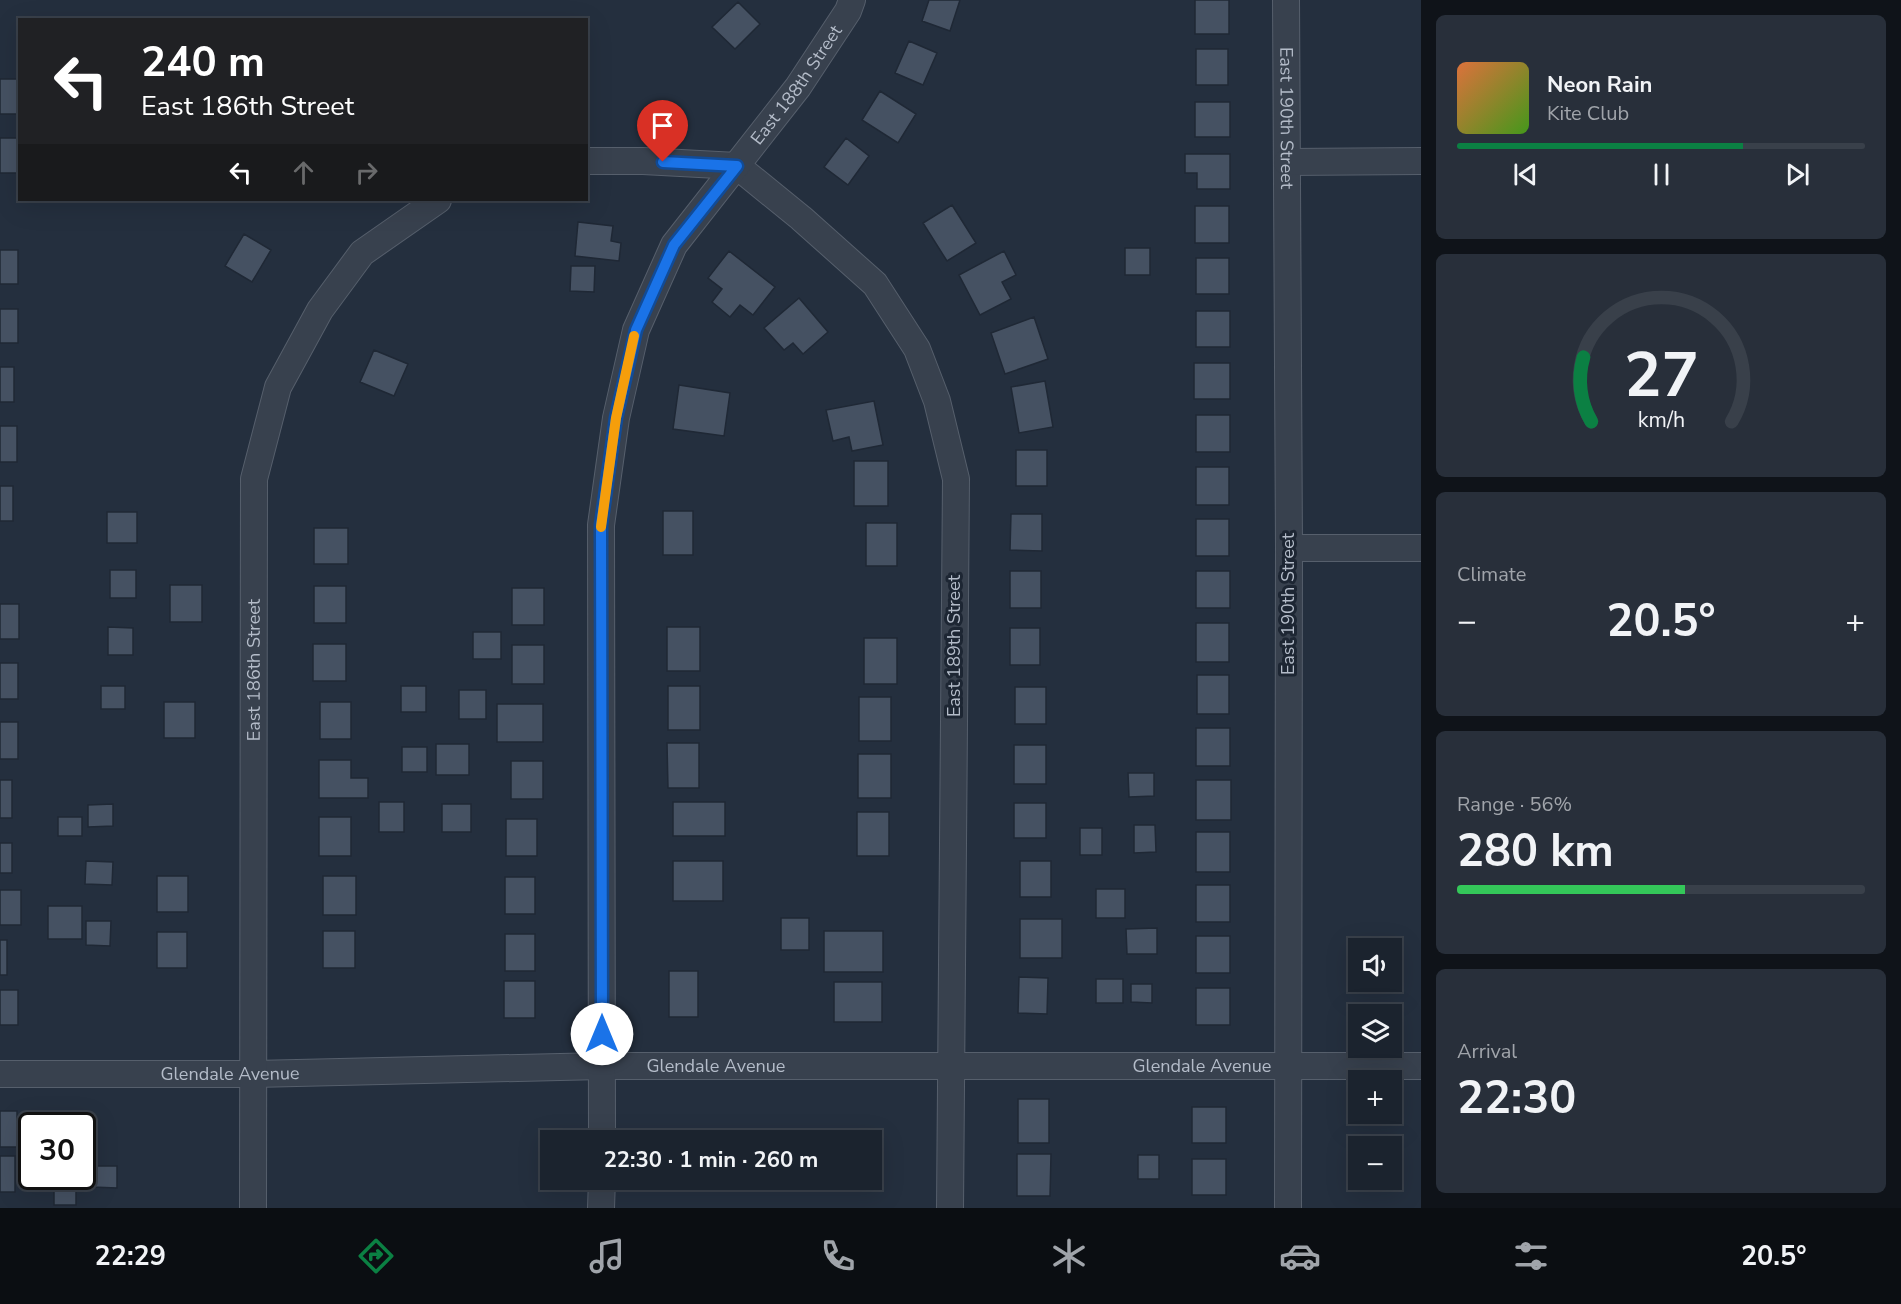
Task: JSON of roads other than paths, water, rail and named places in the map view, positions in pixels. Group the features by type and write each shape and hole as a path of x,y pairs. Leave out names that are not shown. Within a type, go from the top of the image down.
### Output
{"street":[{"name":"East 188th Street","path":"602,1130 601,525 616,418 636,330 674,245 798,87 848,11 852,0"},
{"name":"East 190th Street","path":"1286,0 1288,1208"},
{"path":"588,160 643,160 737,166"},
{"path":"1287,162 1421,161"},
{"name":"East 189th Street","path":"737,166 801,218 875,284 917,349 938,401 956,479 950,1208"},
{"name":"East 186th Street","path":"253,1208 254,479 278,387 320,310 362,253 437,201"},
{"path":"1288,548 1421,548"},
{"name":"Glendale Avenue","path":"0,1074 254,1074 602,1066 1421,1066"},
{"path":"601,1208 602,1190"}]}
